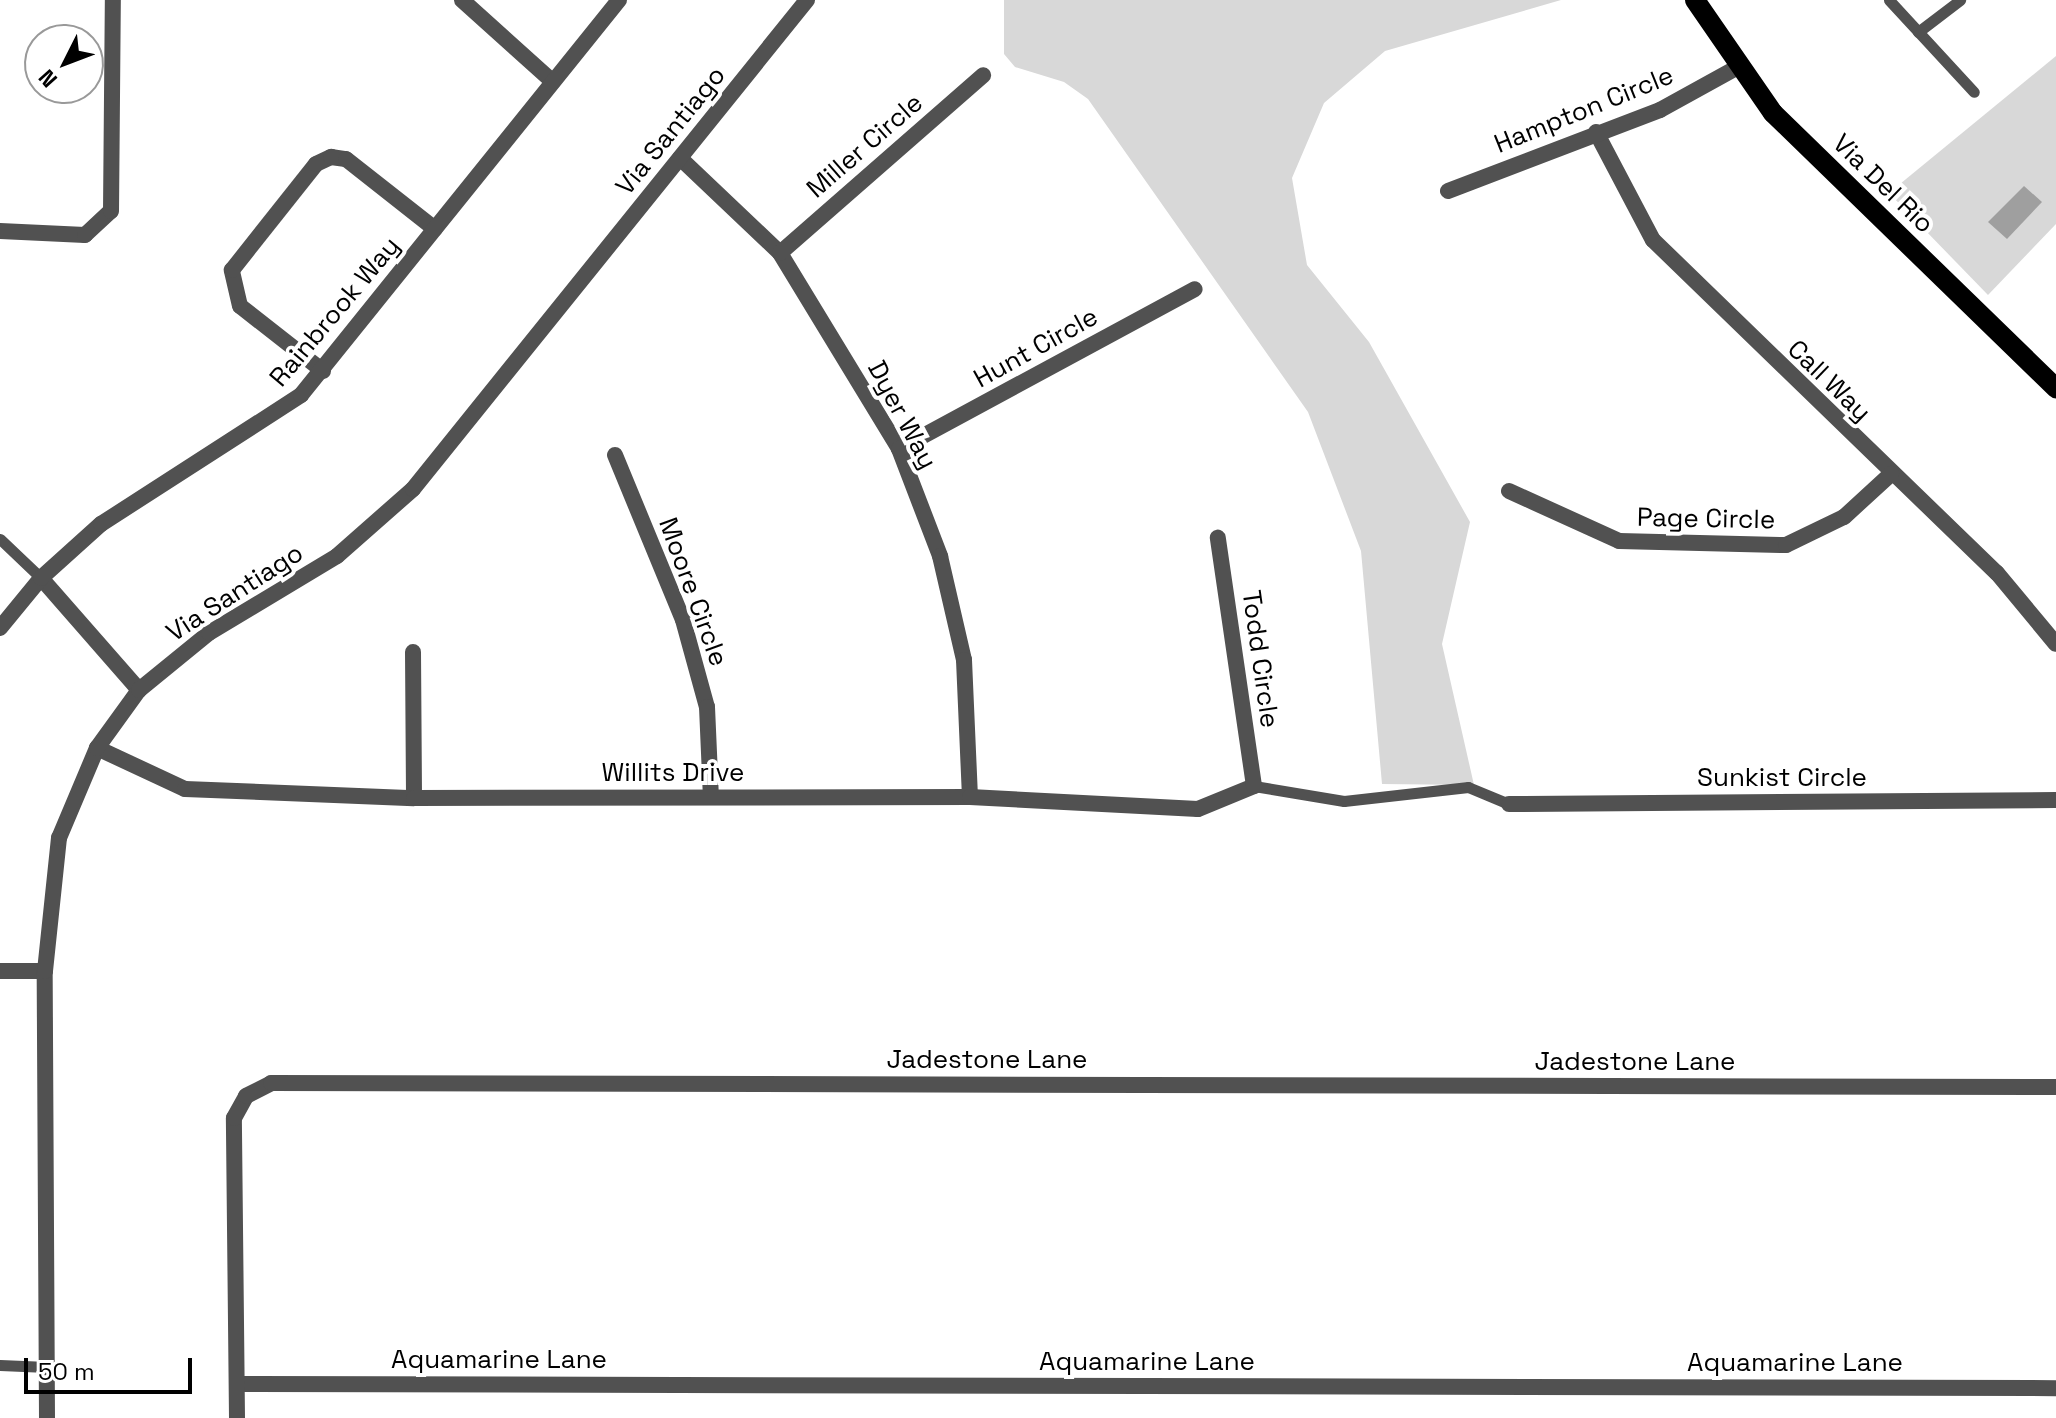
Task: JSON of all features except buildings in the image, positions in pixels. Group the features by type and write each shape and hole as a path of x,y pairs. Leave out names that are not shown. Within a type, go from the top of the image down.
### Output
{"main road":[{"name":"Via Del Rio","path":"1695,0 1736,68 2053,380"}],"street":[{"path":"0,231 85,235 111,211 113,0"},
{"path":"462,0 553,82"},
{"name":"Rainbrook Way","path":"0,628 41,578 101,524 277,416 323,371 619,0"},
{"name":"Via Santiago","path":"47,1418 45,971 59,838 97,748 139,690 209,633 337,556 413,489 807,0"},
{"name":"Hampton Circle","path":"1448,191 1660,110 1736,68"},
{"name":"Miller Circle","path":"780,253 983,75"},
{"name":"Call Way","path":"1596,132 1653,240 1891,474 1997,573 2056,644"},
{"path":"323,371 240,306 232,270 316,164 331,157 346,159 435,229"},
{"name":"Dyer Way","path":"680,158 780,253 899,449 940,556 964,660 970,797"},
{"name":"Hunt Circle","path":"899,449 1195,289"},
{"name":"Moore Circle","path":"615,455 683,620 707,707 711,797"},
{"name":"Page Circle","path":"1509,491 1619,541 1786,545 1844,517 1891,474"},
{"name":"Todd Circle","path":"1218,538 1254,786"},
{"path":"41,578 139,690"},
{"path":"413,652 414,798"},
{"name":"Willits Drive","path":"97,748 185,789 414,798 970,797 1198,809 1254,786"},
{"name":"Sunkist Circle","path":"1509,804 2056,800"},
{"path":"0,971 45,971"},
{"name":"Jadestone Lane","path":"237,1418 234,1118 246,1096 271,1083 2056,1087"},
{"name":"Aquamarine Lane","path":"237,1384 2056,1388"}],"lane":[{"path":"1889,0 1974,92"},
{"path":"1918,32 1960,0"},
{"path":"0,539 41,578"},
{"path":"1254,786 1344,801 1468,787 1509,804"},
{"path":"0,1365 47,1367"}],"shaded area":[{"path":"1004,0 1561,0 1385,51 1324,103 1292,178 1307,265 1369,342 1470,522 1442,644 1474,785 1382,784 1361,551 1308,412 1088,99 1064,82 1015,67 1004,54"},
{"path":"2056,56 2056,224 1988,295 1889,193"},
{"path":"2024,186 2042,202 2007,239 1988,222"}]}
